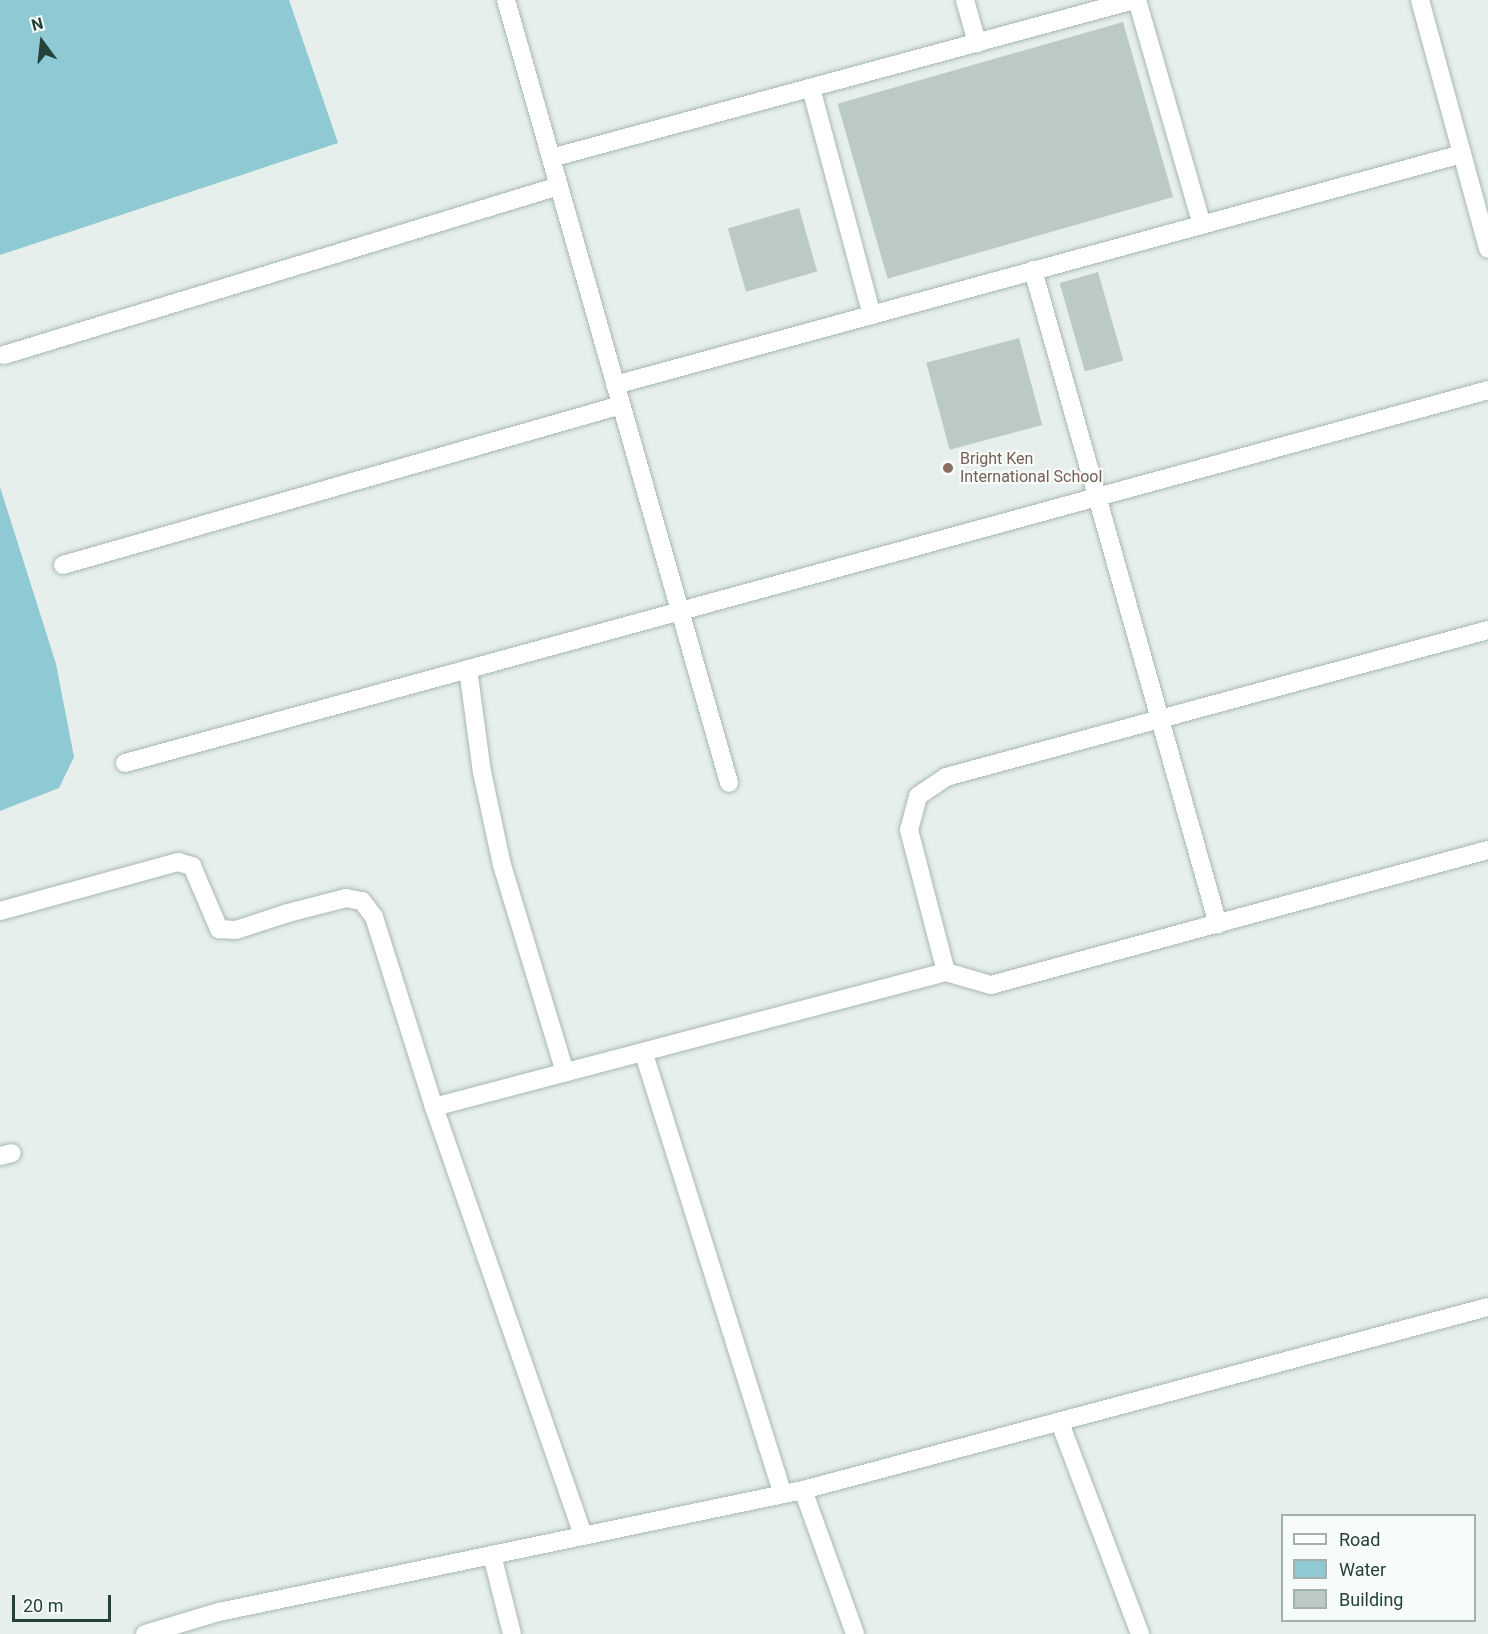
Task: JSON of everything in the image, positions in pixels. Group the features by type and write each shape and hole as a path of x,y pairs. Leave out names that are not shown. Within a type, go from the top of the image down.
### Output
{"street":[{"path":"506,0 729,783"},
{"path":"965,0 976,43"},
{"path":"551,158 1135,0 1202,225"},
{"path":"1420,0 1488,249"},
{"path":"811,88 872,315"},
{"path":"615,385 1462,154"},
{"path":"4,355 559,186"},
{"path":"1033,270 1218,924"},
{"path":"125,764 1488,390"},
{"path":"63,565 621,405"},
{"path":"946,972 909,830 918,796 946,777 1488,630"},
{"path":"468,669 482,772 502,865 565,1073"},
{"path":"434,1107 644,1054 946,972 991,985 1488,850"},
{"path":"0,911 178,862 192,866 219,929 236,930 346,898 362,901 374,917 434,1107 583,1536"},
{"path":"644,1054 783,1494"},
{"path":"147,1634 219,1612 803,1490 1488,1307"},
{"path":"1060,1423 1140,1634"},
{"path":"803,1490 855,1634"},
{"path":"492,1555 512,1634"}],"water":[{"path":"0,0 289,0 338,143 0,255"},
{"path":"0,487 56,664 74,757 59,788 0,811"}],"building":[{"path":"1123,22 1173,197 888,279 838,104"},
{"path":"799,208 817,271 746,292 728,228"},
{"path":"1098,272 1123,360 1085,371 1060,283"},
{"path":"1019,338 1042,425 950,450 926,363"}],"place":[{"name":"Bright Ken International School","path":"948,468"}]}
